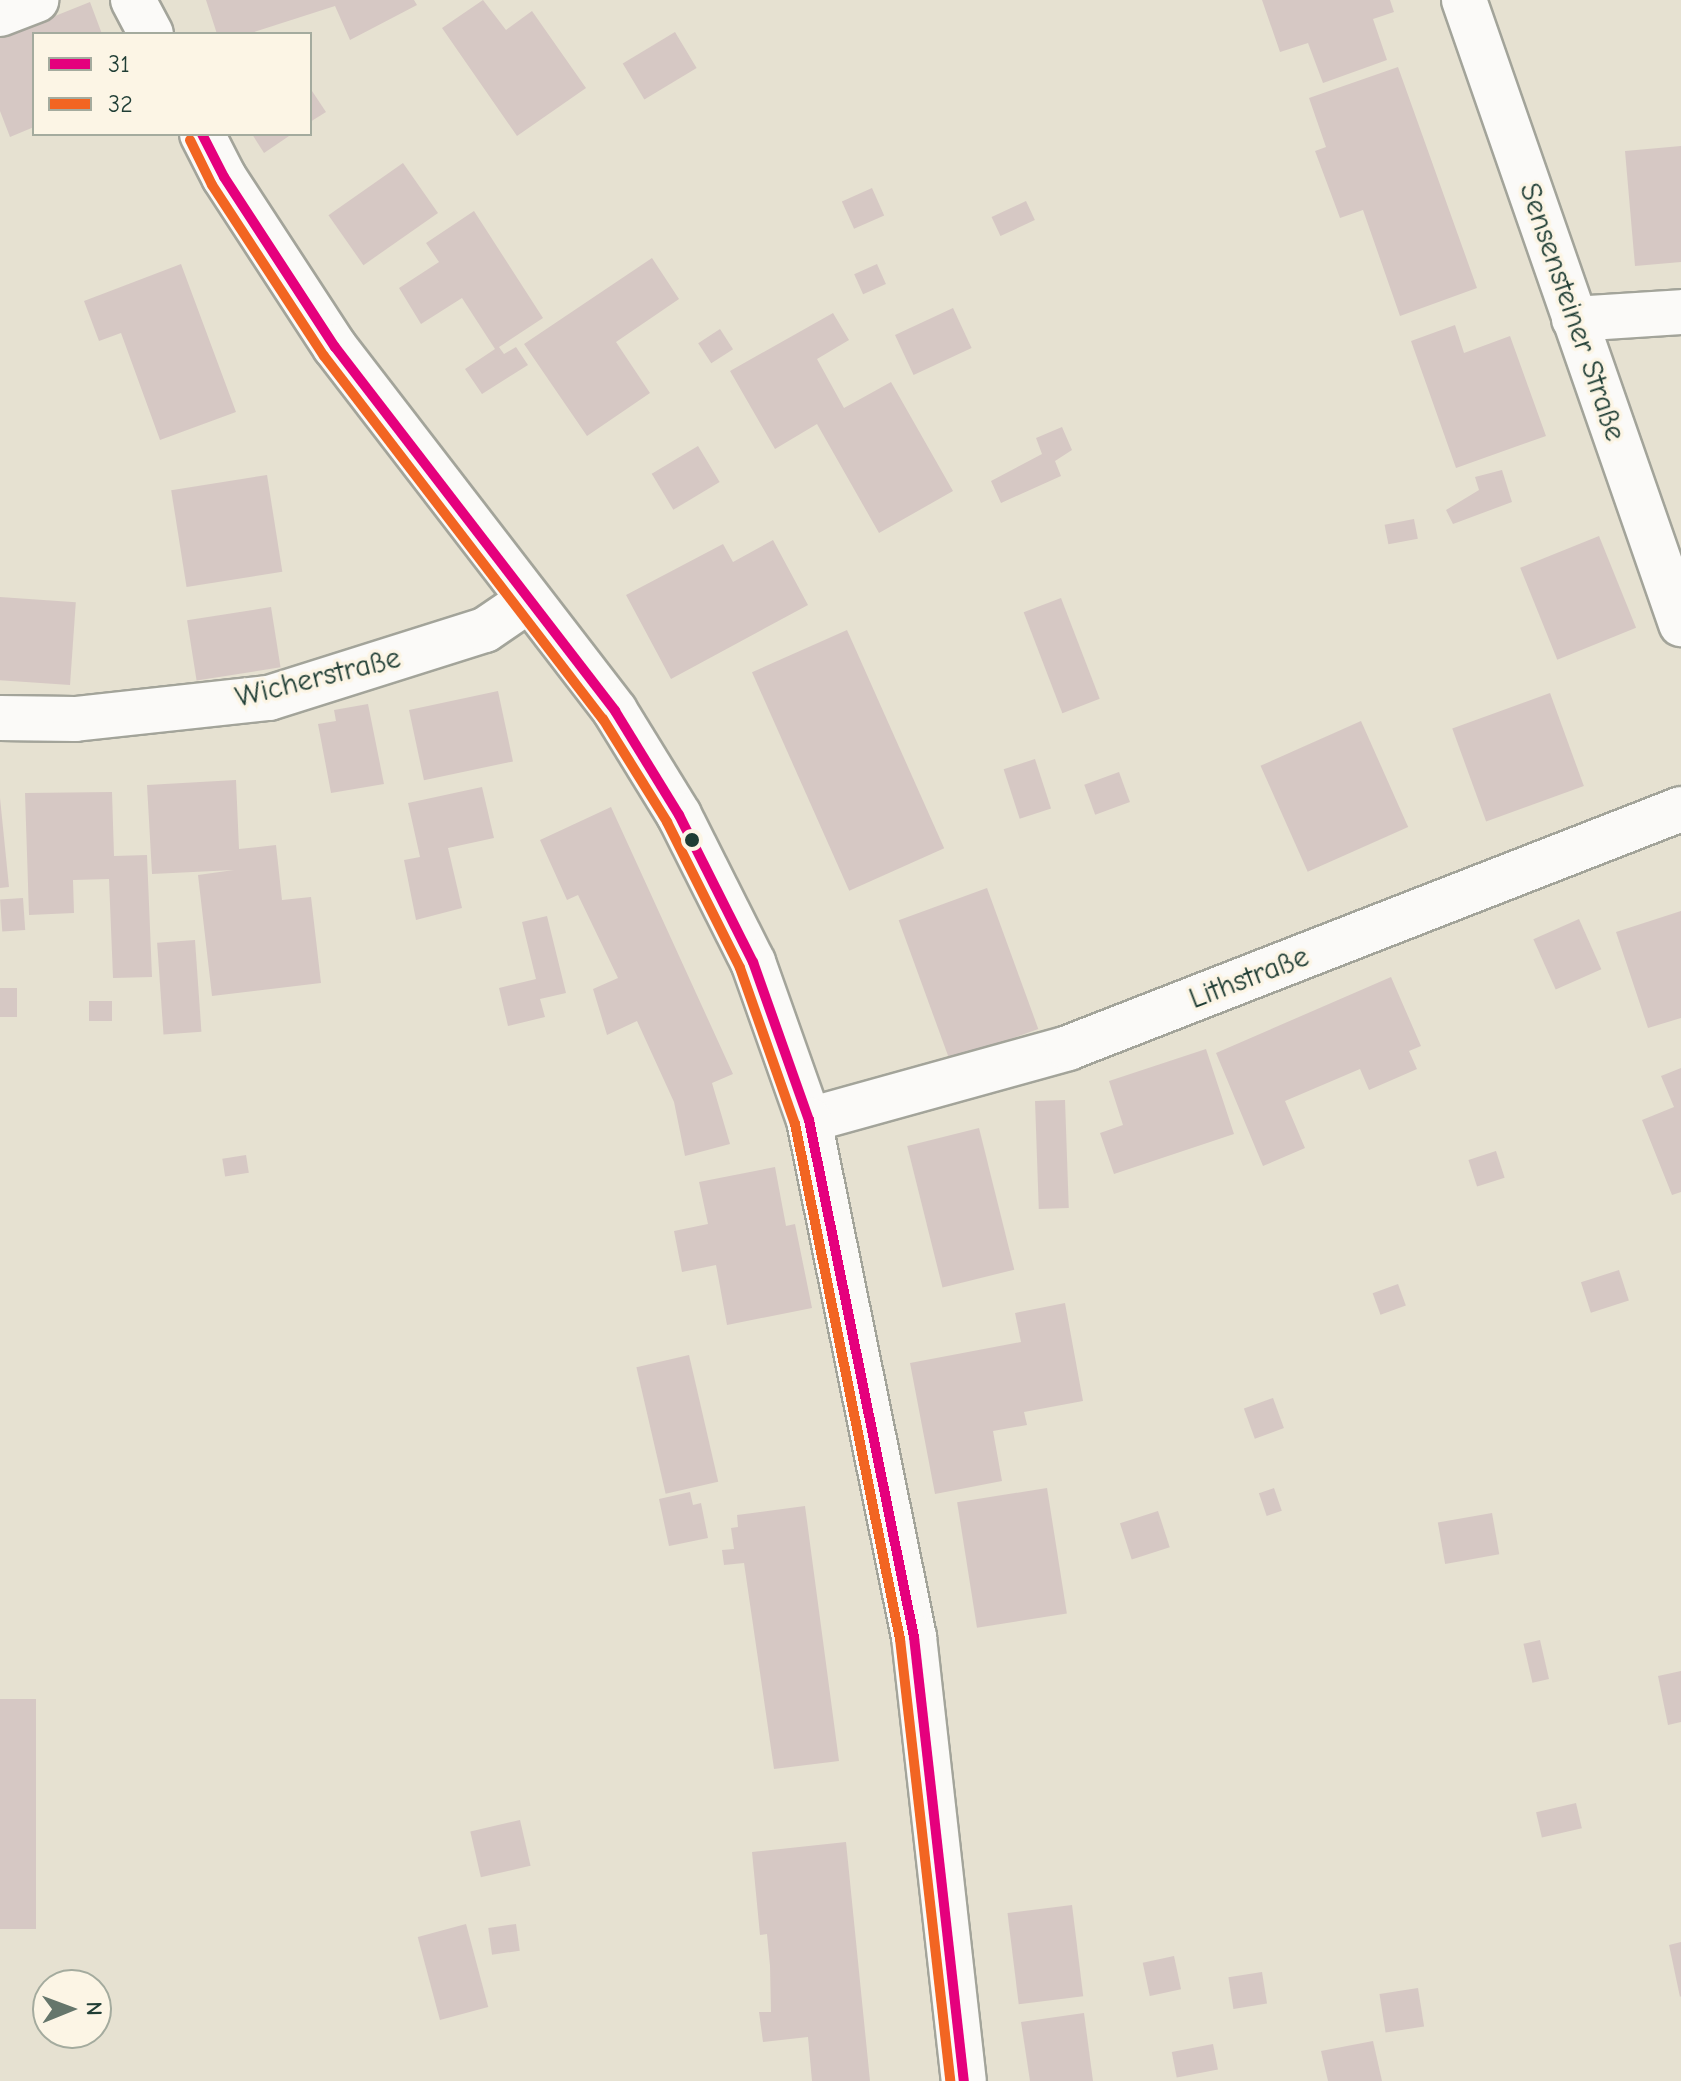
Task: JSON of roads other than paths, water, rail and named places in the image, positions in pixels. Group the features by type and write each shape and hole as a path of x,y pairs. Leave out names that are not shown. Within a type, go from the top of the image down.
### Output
{"street":[{"path":"0,14 36,0"},
{"path":"133,0 150,32"},
{"name":"Sensensteiner Straße","path":"1464,0 1681,624"},
{"path":"203,136 224,177 335,347 615,711 679,815 753,962 809,1120 914,1637 964,2081"},
{"path":"1574,319 1681,312"},
{"name":"Wicherstraße","path":"0,718 75,719 269,698 485,630 529,600"},
{"name":"Lithstraße","path":"809,1120 1068,1048 1681,809"}]}
